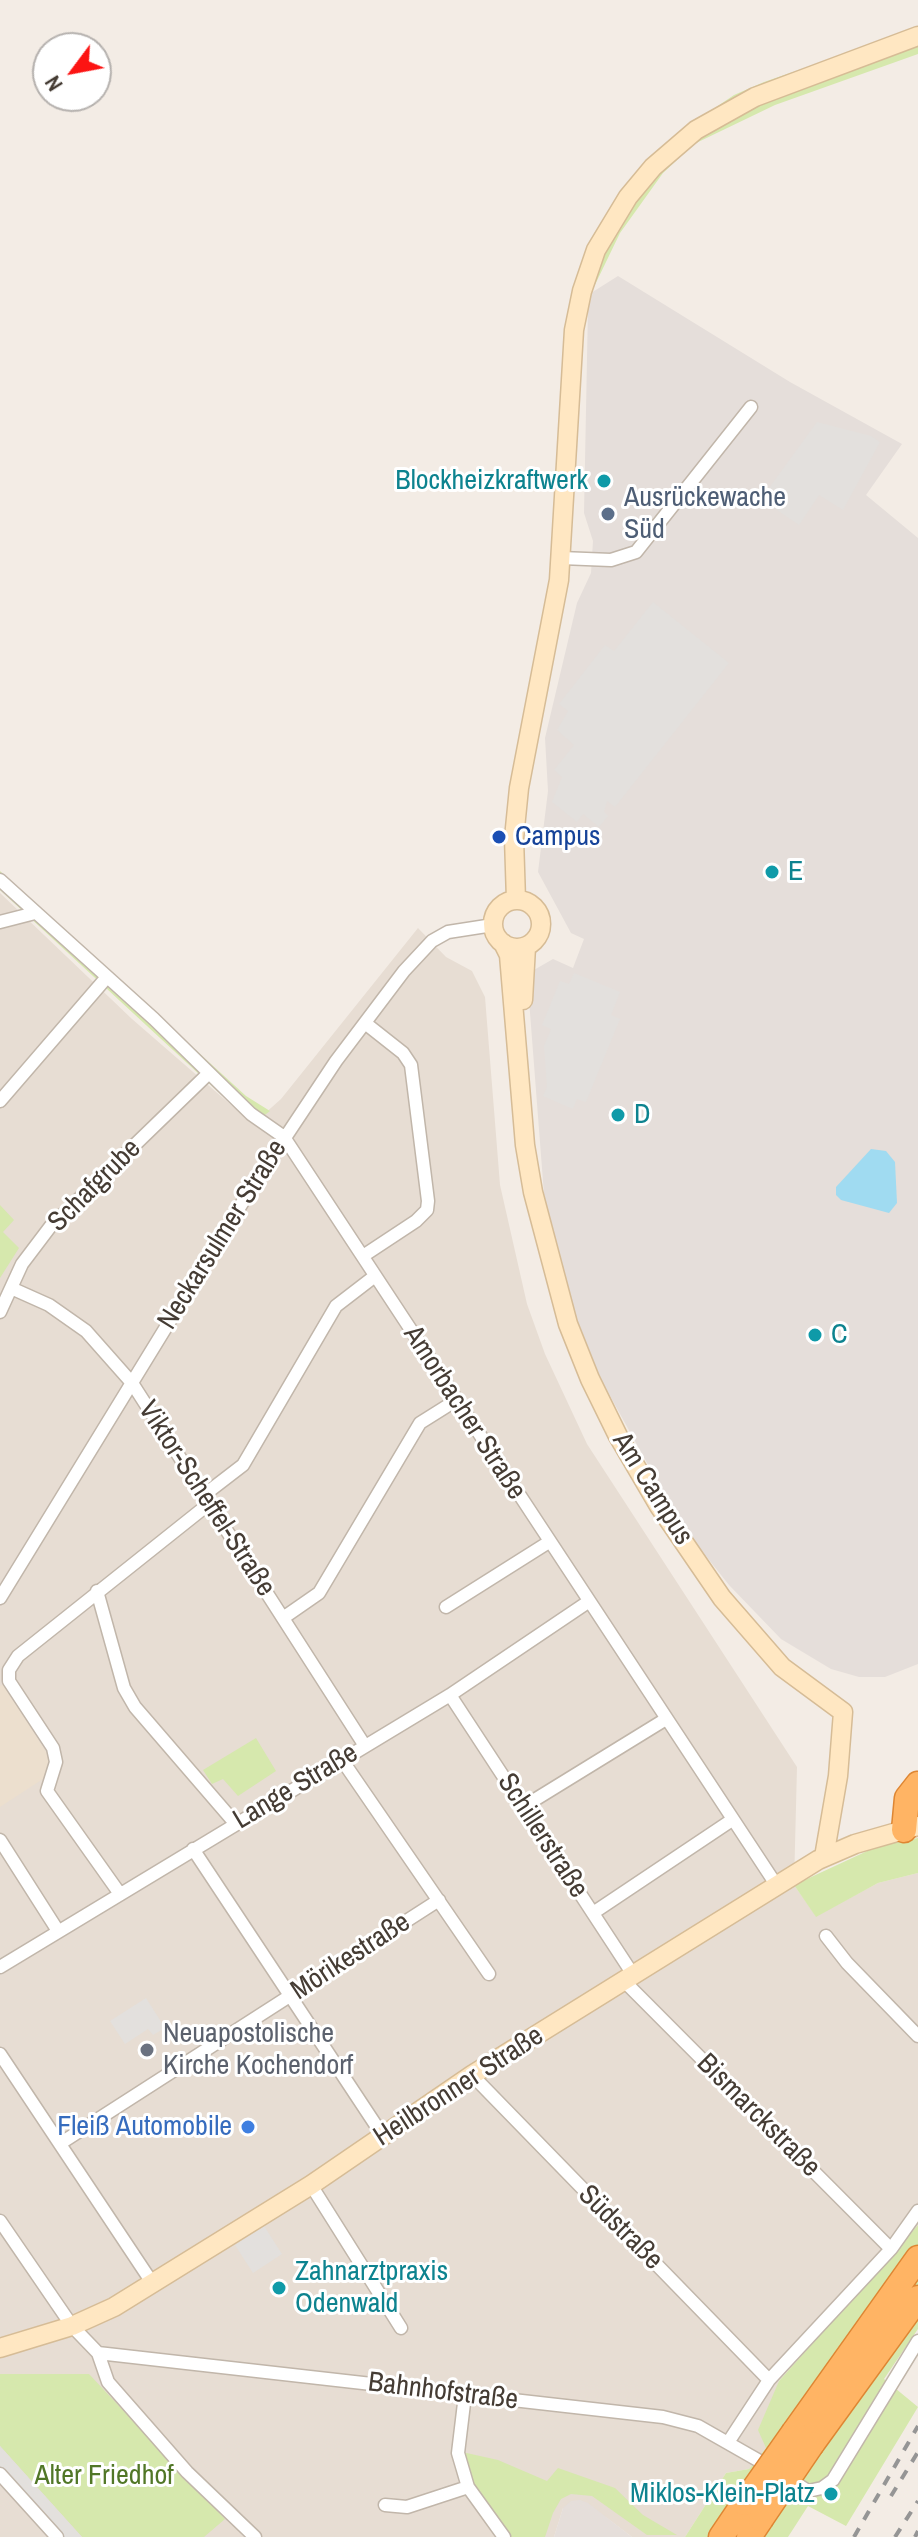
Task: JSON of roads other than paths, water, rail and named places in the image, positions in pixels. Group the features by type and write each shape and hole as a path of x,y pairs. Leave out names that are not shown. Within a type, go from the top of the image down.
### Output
{"highway":[{"path":"911,1828 907,1798 918,1784"},
{"path":"721,2537 751,2520 918,2258"},
{"path":"803,2438 918,2298"}],"street":[{"path":"516,900 514,838 519,788 555,610 561,558 570,375 577,311 596,250 628,197 674,147 721,114 755,97 918,36"},
{"path":"561,558 611,560 636,552 751,407"},
{"name":"Amorbacher Straße","path":"0,880 251,1114 284,1137 777,1886"},
{"path":"516,900 534,906 540,917 538,936 526,947 503,943 493,925 497,910 516,900"},
{"path":"0,922 35,913"},
{"name":"Neckarsulmer Straße","path":"0,1598 284,1137 365,1023 432,941 448,932 493,925"},
{"name":"Am Campus","path":"503,943 509,955 525,1145 550,1262 574,1342 618,1436 659,1506 722,1598 774,1659 843,1712 838,1776 824,1857"},
{"name":"Am Campus","path":"521,1071 526,947"},
{"path":"0,1101 107,977"},
{"path":"363,1256 416,1221 427,1210 428,1201 411,1065 403,1053 365,1023"},
{"name":"Schafgrube","path":"0,1312 22,1264 50,1227 209,1073"},
{"path":"120,1894 47,1791 56,1762 53,1748 9,1681 9,1670 18,1656 207,1499 243,1465 336,1306 375,1276"},
{"name":"Viktor-Scheffel-Straße","path":"11,1288 49,1305 86,1331 132,1383 365,1746"},
{"path":"283,1618 319,1593 420,1423 455,1401"},
{"path":"446,1607 549,1542"},
{"path":"97,1591 124,1688 135,1707 235,1823"},
{"name":"Lange Straße","path":"0,1967 450,1695 588,1602"},
{"name":"Schillerstraße","path":"450,1695 593,1913 630,1979"},
{"path":"523,1807 666,1719"},
{"name":"Mörikestraße","path":"342,1760 489,1974"},
{"path":"593,1913 732,1820"},
{"name":"Heilbronner Straße","path":"0,2348 72,2326 153,2284 311,2185 472,2075 824,1857 855,1844 911,1828"},
{"path":"0,1840 58,1931"},
{"path":"193,1849 383,2136"},
{"name":"Mörikestraße","path":"61,2143 439,1900"},
{"path":"826,1936 847,1963 918,2036"},
{"name":"Bismarckstraße","path":"630,1979 891,2249"},
{"path":"0,2054 153,2284"},
{"name":"Südstraße","path":"472,2075 769,2380"},
{"path":"311,2185 401,2328"},
{"path":"729,2441 769,2380 891,2249 918,2211"},
{"path":"0,2221 72,2326 98,2353 108,2382 187,2472 255,2537"},
{"name":"Bahnhofstraße","path":"98,2353 663,2417 698,2426 729,2441 808,2491 822,2488 833,2480 918,2341"},
{"path":"465,2395 458,2453 468,2487 504,2537"},
{"path":"0,2474 57,2537"},
{"path":"385,2505 407,2507 468,2487"}],"water":[{"path":"871,1149 886,1151 895,1162 897,1203 889,1213 841,1200 836,1195 836,1187"}],"railway":[{"path":"854,2537 918,2426"},
{"path":"891,2496 918,2452"},
{"path":"895,2537 918,2501"},
{"path":"915,2537 918,2531"}],"place":[{"name":"Blockheizkraftwerk","path":"604,481"},
{"name":"Ausrückewache Süd","path":"608,514"},
{"name":"Campus","path":"499,837"},
{"name":"E","path":"772,872"},
{"name":"D","path":"618,1115"},
{"name":"C","path":"815,1335"},
{"name":"Neuapostolische Kirche Kochendorf","path":"147,2050"},
{"name":"Fleiß Automobile","path":"248,2127"},
{"name":"Zahnarztpraxis Odenwald","path":"279,2288"},
{"name":"Miklos-Klein-Platz","path":"831,2494"}],"park label":[{"name":"Alter Friedhof","path":"104,2476"}]}
